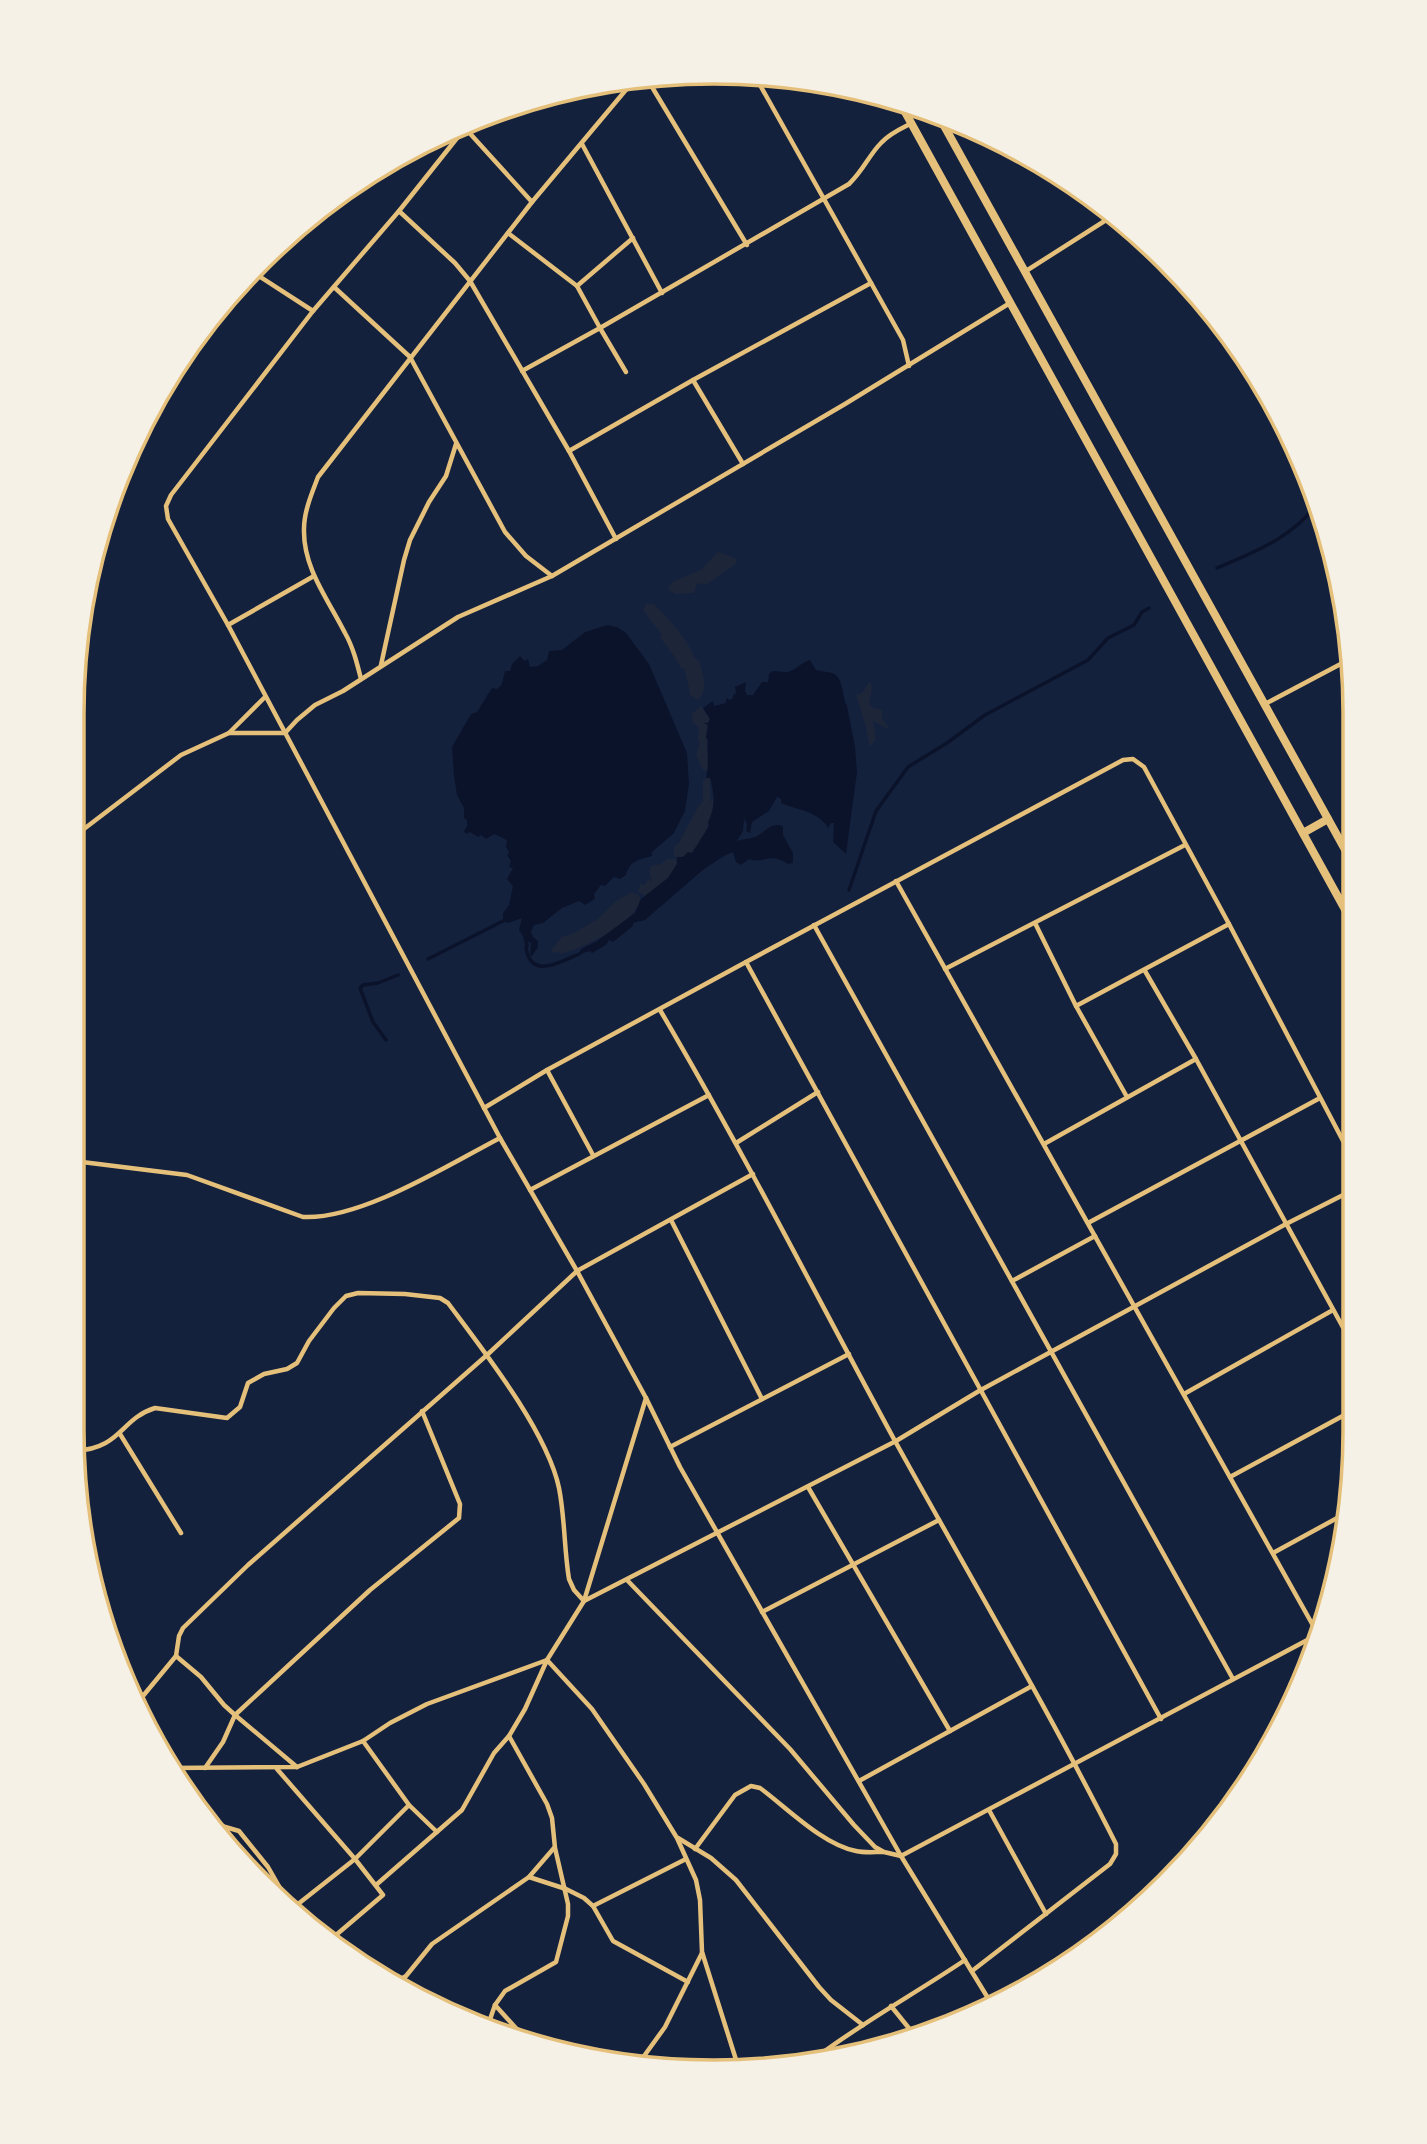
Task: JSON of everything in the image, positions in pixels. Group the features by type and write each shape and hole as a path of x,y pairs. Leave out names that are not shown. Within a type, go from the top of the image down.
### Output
{"main road":[{"path":"905,114 1343,906"},
{"path":"946,129 1343,846"},
{"path":"1303,833 1328,820"}],"street":[{"path":"760,86 903,340 909,366"},
{"path":"652,87 747,245"},
{"path":"361,679 347,635 314,576 305,544 306,509 318,477 532,202 626,90"},
{"path":"523,371 747,245 849,184 861,172 879,144 892,133 910,124"},
{"path":"470,133 532,202"},
{"path":"456,140 313,311 171,495 166,506 168,519 228,625 500,1138 577,1271 670,1447 901,1856 987,1997"},
{"path":"582,144 662,293"},
{"path":"399,211 455,263 470,281 569,451 616,539"},
{"path":"1026,271 1107,222"},
{"path":"508,233 577,286 626,372"},
{"path":"577,286 633,238"},
{"path":"260,277 313,311"},
{"path":"569,451 692,380 871,283"},
{"path":"334,287 410,357 505,532 526,556 552,576"},
{"path":"229,733 285,733 315,705 458,617 552,576 909,366 1010,303"},
{"path":"692,380 743,464"},
{"path":"381,666 410,540 446,476 457,443"},
{"path":"228,625 314,576"},
{"path":"1265,704 1341,664"},
{"path":"84,829 181,755 229,733 265,697"},
{"path":"484,1108 547,1070 814,925 1123,760 1133,759 1144,767 1343,1140"},
{"path":"946,969 1185,845"},
{"path":"896,881 1313,1625"},
{"path":"1034,923 1127,1097"},
{"path":"1076,1006 1230,924"},
{"path":"814,925 1233,1679"},
{"path":"746,962 979,1391 1161,1718"},
{"path":"1145,971 1343,1329"},
{"path":"660,1010 753,1174 895,1441 1075,1764 1116,1844 1116,1854 1110,1864 972,1971"},
{"path":"1044,1144 1196,1059"},
{"path":"547,1070 593,1155"},
{"path":"735,1143 818,1092"},
{"path":"530,1190 709,1094"},
{"path":"1088,1223 1320,1098"},
{"path":"84,1162 187,1175 303,1217 315,1217 342,1213 367,1205 500,1138"},
{"path":"143,1696 176,1656 183,1628 267,1548 487,1355 577,1271 753,1174"},
{"path":"584,1601 895,1441 979,1391 1286,1223 1343,1195"},
{"path":"671,1220 762,1399"},
{"path":"1012,1281 1095,1236"},
{"path":"84,1450 101,1447 146,1411 155,1408 227,1418 240,1407 248,1383 264,1374 292,1367 334,1308 346,1296 358,1293 405,1294 440,1298 448,1303 487,1355 529,1421 554,1470 559,1489 569,1580 584,1601"},
{"path":"1184,1394 1333,1310"},
{"path":"670,1447 849,1354"},
{"path":"376,1885 462,1810 495,1753 525,1709 547,1660 584,1601 646,1398"},
{"path":"204,1769 223,1742 235,1715 370,1590 459,1518 460,1504 422,1411"},
{"path":"1230,1478 1343,1416"},
{"path":"120,1434 181,1533"},
{"path":"808,1487 950,1731"},
{"path":"1273,1553 1337,1518"},
{"path":"762,1612 939,1520"},
{"path":"627,1580 790,1749 854,1825 875,1847 884,1852"},
{"path":"695,1849 736,1795 751,1786 760,1788 821,1835 845,1847 855,1851 884,1852 901,1856 1307,1640"},
{"path":"176,1656 201,1677 224,1705 298,1767"},
{"path":"183,1768 298,1767 363,1741 427,1704 547,1660"},
{"path":"547,1660 592,1709 644,1784 677,1838 696,1880 700,1900 702,1952 736,2059"},
{"path":"859,1781 1032,1686"},
{"path":"490,2019 495,2005 505,1991 552,1966 568,1916 566,1889 555,1848 552,1818 509,1736"},
{"path":"363,1741 409,1805 437,1832"},
{"path":"276,1769 355,1859 382,1896 336,1935"},
{"path":"298,1904 355,1859 409,1805"},
{"path":"989,1810 1046,1914"},
{"path":"225,1827 239,1832 268,1867 279,1886"},
{"path":"677,1838 711,1858 736,1880 819,1987 863,2025"},
{"path":"403,1978 432,1944 529,1877 555,1848"},
{"path":"593,1906 686,1859"},
{"path":"529,1877 584,1898 593,1906 613,1941 688,1982"},
{"path":"644,2056 665,2027 702,1952"},
{"path":"828,2049 965,1960"},
{"path":"495,2005 516,2029"},
{"path":"891,2006 910,2029"}],"shaded area":[{"path":"718,552 735,558 737,563 706,585 697,583 694,593 676,594 668,590 671,583 702,569"},
{"path":"647,603 652,603 669,620 699,661 704,687 698,700 690,695 684,668 681,668 660,637 662,635 643,610"},
{"path":"607,625 626,633 649,664 687,753 689,784 685,811 674,833 652,852 652,856 633,863 626,875 620,879 614,877 605,886 601,885 594,894 595,899 585,905 579,901 562,908 543,923 534,925 531,932 538,941 538,947 532,956 531,943 528,942 526,950 519,930 522,918 508,923 503,920 513,886 507,879 513,868 509,867 511,861 507,855 507,840 494,834 486,839 470,832 466,834 464,831 467,820 457,795 452,747 471,714 477,712 492,688 497,689 502,684 505,671 510,671 512,664 520,656 525,661 528,659 530,667 538,666 547,660 549,651 562,650 585,632"},
{"path":"810,660 816,670 830,672 840,680 855,746 857,772 846,854 833,842 834,823 828,828 819,818 781,803 781,799 777,797 769,811 752,822 750,833 746,831 747,824 744,819 743,831 737,841 755,837 771,826 783,826 783,835 793,853 793,863 771,858 749,859 741,865 736,862 733,852 729,853 704,869 645,920 633,923 633,926 613,942 609,940 606,945 592,953 590,951 579,954 581,949 597,941 635,913 641,899 668,878 677,864 677,857 692,853 709,826 714,800 710,778 706,778 708,725 704,723 708,723 710,719 703,708 713,701 714,706 726,703 726,698 730,700 736,693 735,687 746,682 747,695 753,695 762,682 768,682 769,674 773,671 788,672"},
{"path":"870,681 872,687 869,704 882,710 882,718 890,730 873,721 876,739 870,747 856,695 862,693"},
{"path":"701,706 710,719 707,737 709,772 702,769 696,755 700,743 699,728 693,723 692,714"},
{"path":"710,777 710,806 711,799 714,799 703,838 691,853 683,857 674,856 674,847 703,802 703,780"},
{"path":"667,859 675,859 677,863 668,878 645,896 638,892 640,884 645,885 648,879 652,882 649,871 651,866 661,864"},
{"path":"632,892 640,896 638,905 621,924 582,946 561,954 553,953 551,950 562,937 598,919 616,901"}],"waterway":[{"path":"1217,568 1284,535 1310,512"},
{"path":"849,890 876,811 908,767 985,715 1088,660 1108,638 1134,625 1142,612 1149,608"},
{"path":"428,959 507,919"},
{"path":"526,947 529,957 540,966 557,964 581,953"},
{"path":"386,1040 373,1022 360,988 398,975"}]}
